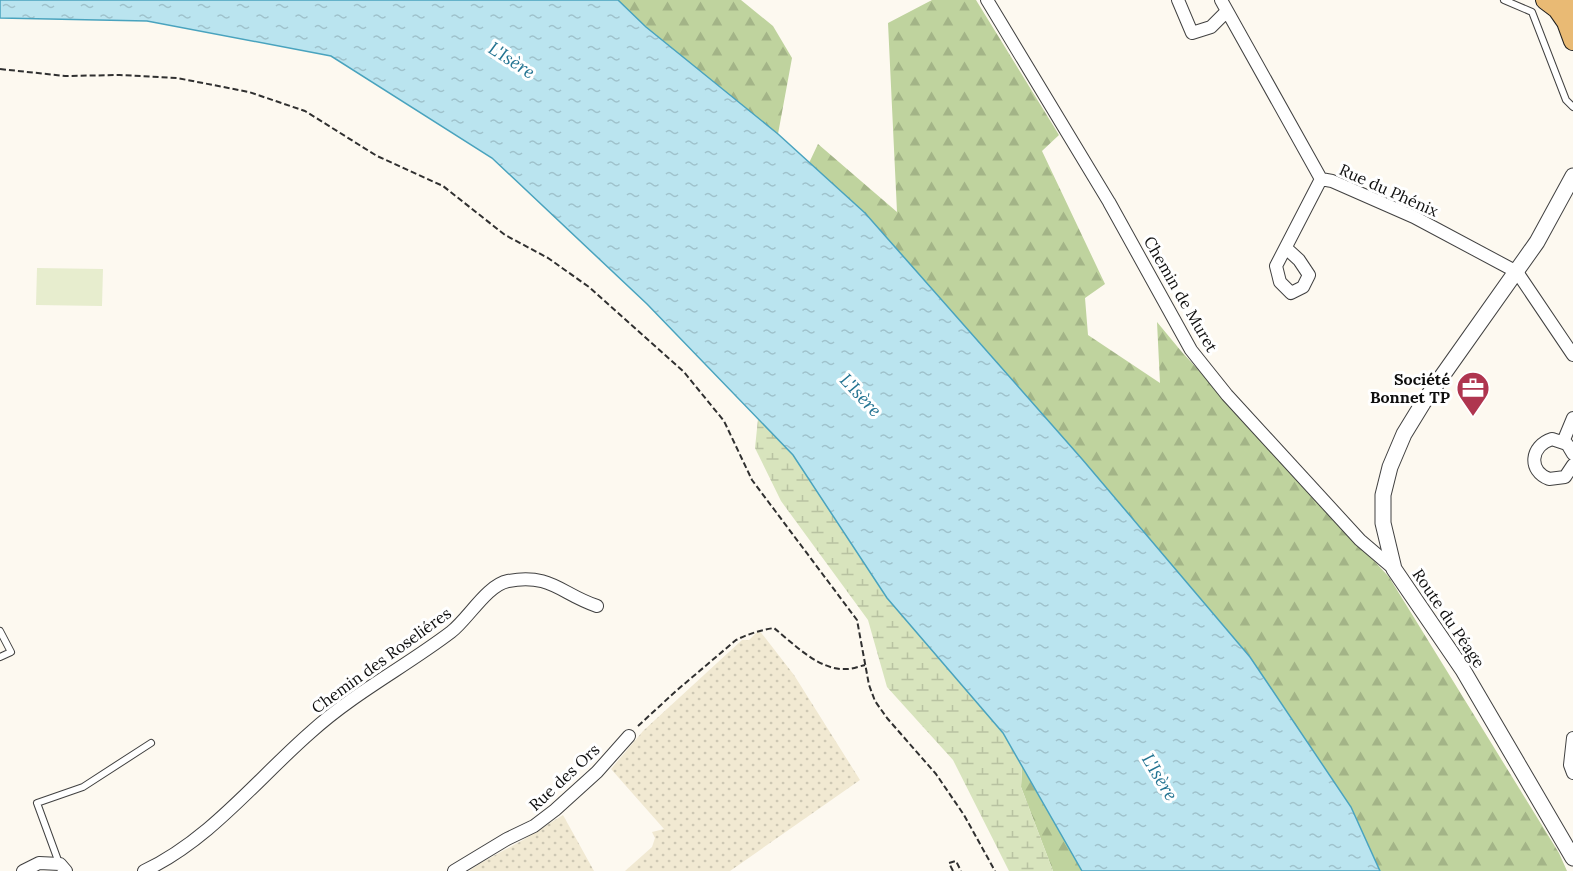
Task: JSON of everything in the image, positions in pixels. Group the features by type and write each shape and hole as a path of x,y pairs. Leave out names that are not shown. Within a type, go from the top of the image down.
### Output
{"main road":[{"path":"1545,0 1557,9 1566,22 1573,41"},
{"path":"1566,0 1566,22"}],"street":[{"name":"Chemin de Muret","path":"987,0 1109,202 1191,350 1227,395 1360,540 1394,569"},
{"name":"Rue du Phénix","path":"1178,0 1192,33 1211,27 1224,6 1321,179 1332,181 1414,217 1517,272"},
{"name":"Route du Péage","path":"1573,176 1537,242 1423,403 1404,434 1390,466 1383,495 1383,523 1394,569 1463,670 1573,858"},
{"path":"1287,249 1321,179"},
{"path":"1517,272 1573,355"},
{"path":"1563,442 1573,418"},
{"path":"1573,454 1567,444 1552,439 1539,445 1534,456 1535,467 1543,477 1549,479 1558,479 1570,472 1573,465"},
{"name":"Chemin des Roseliéres","path":"144,871 178,854 221,817 311,731 370,686 450,633 495,587 503,582 540,580 558,586 578,600 597,606"},
{"name":"Rue des Ors","path":"454,871 507,839 534,826 555,810 597,772 628,736"},
{"path":"1573,738 1570,765 1573,773"},
{"path":"23,871 39,863 63,867"}],"lane":[{"path":"1504,0 1532,12 1566,99 1573,107"},
{"path":"0,631 11,652 0,657"},
{"path":"63,867 37,803 83,787 151,743"}],"path":[{"path":"0,69 65,76 120,75 177,78 249,92 305,111 377,156 443,186 505,235 548,258 589,287 684,372 724,421 752,480 857,620 875,701 886,718 936,774 964,815 995,871"},
{"path":"628,736 675,691 736,640 748,637 759,630 774,628 825,665 846,669 866,664"},
{"path":"953,871 950,863 956,861 961,871"}],"shaded area":[{"path":"759,630 794,675 860,780 730,871 625,871 652,847 655,838 652,832 664,829 611,769 643,731 742,640 749,640"},
{"path":"563,815 594,871 469,871 523,840"}],"green space":[{"path":"618,0 741,0 773,26 792,58 778,134 646,27"},
{"path":"932,0 976,0 1059,135 1042,151 1105,284 1085,298 1088,335 1160,383 1157,322 1389,577 1559,853 1567,871 1380,871 1351,807 1250,657 1082,459 865,213 809,163 818,144 897,212 888,23"},
{"path":"37,268 103,269 102,306 36,305"},
{"path":"758,419 793,455 887,598 1003,733 1022,767 1021,787 1053,871 1009,871 953,760 887,687 868,620 781,501 755,448"},
{"path":"1022,767 1082,871 1053,871 1021,787"}],"water":[{"name":"L'Isère","path":"0,0 618,0 646,27 778,134 865,213 1082,459 1250,657 1351,807 1380,871 1082,871 1003,733 887,598 793,455 647,304 492,158 331,56 147,21 0,18"}],"place":[{"name":"Société Bonnet TP","path":"1473,417"}]}
